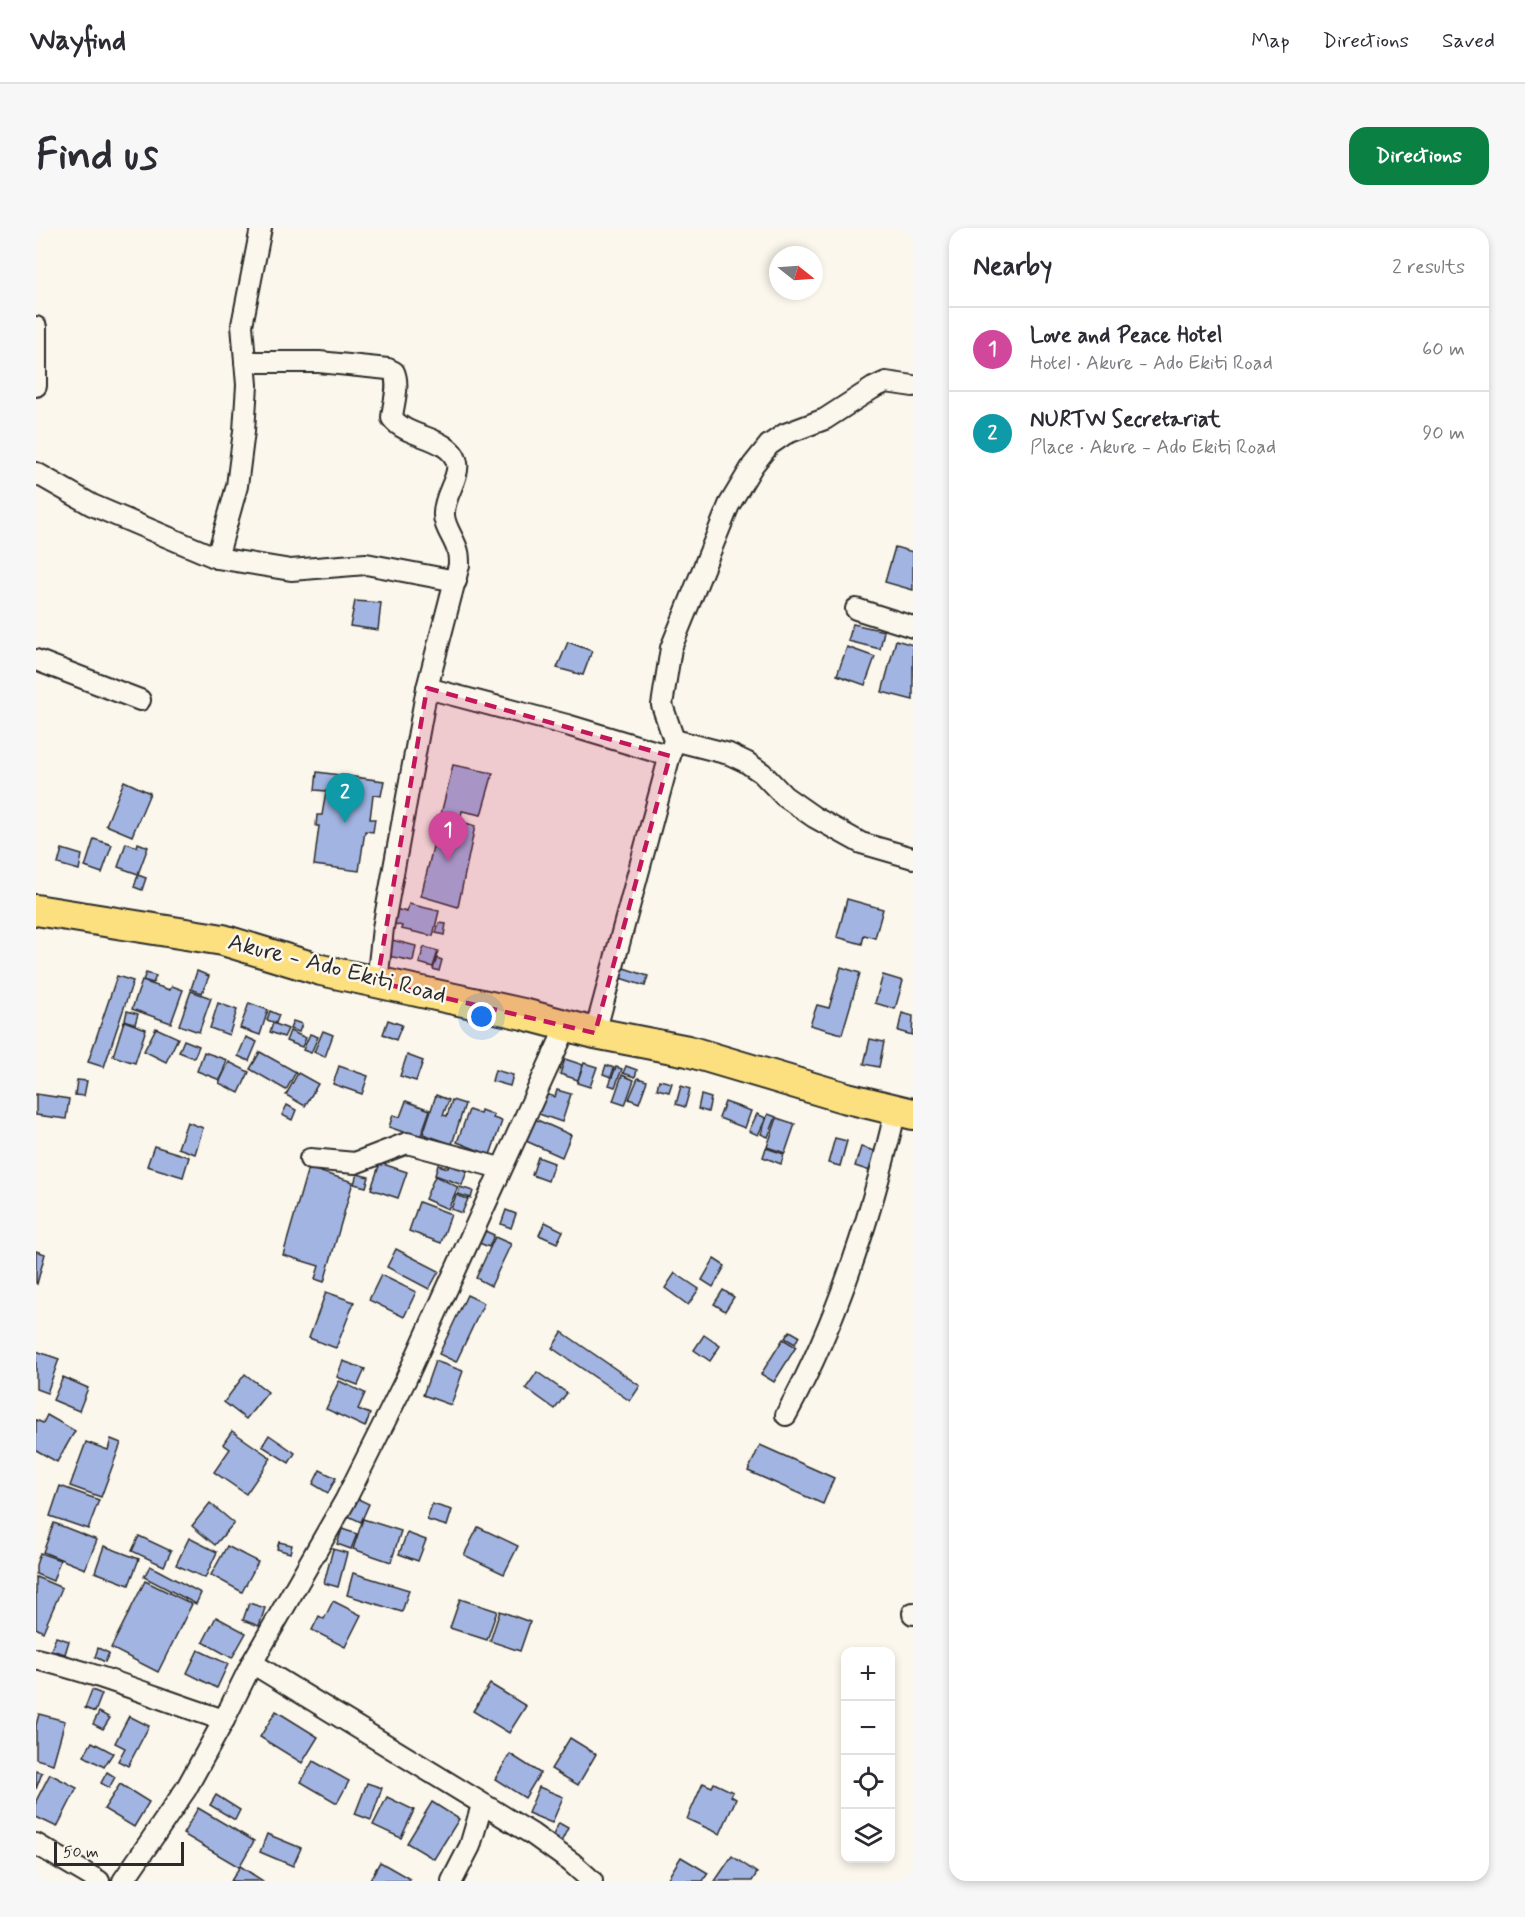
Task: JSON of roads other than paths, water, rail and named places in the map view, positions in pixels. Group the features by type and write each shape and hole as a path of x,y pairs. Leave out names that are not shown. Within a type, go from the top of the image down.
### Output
{"main road":[{"name":"Akure - Ado Ekiti Road","path":"36,910 223,940 321,970 688,1051 843,1096 904,1111"}],"street":[{"path":"217,558 237,486 247,385 242,325 261,228"},
{"path":"36,327 36,386"},
{"path":"245,362 319,362 388,369 394,372 397,378 392,418 397,425 447,447 458,463 458,472 443,514 458,551 459,565 427,688 387,905 377,982"},
{"path":"123,1881 186,1789 252,1663 345,1501 406,1378 500,1168 581,1028 672,748 662,705 670,648 729,505 753,465 769,445 785,434 825,418 886,382 913,386"},
{"path":"36,473 92,505 217,558 291,570 366,564 456,581"},
{"path":"856,609 913,627"},
{"path":"36,660 141,700"},
{"path":"427,688 556,722 672,748 729,754 762,773 784,796 814,817 861,843 913,858"},
{"path":"786,1415 807,1377 835,1311 883,1165 904,1111"},
{"path":"310,1159 355,1163 407,1143 500,1168"},
{"path":"36,1659 136,1688 224,1720"},
{"path":"252,1663 532,1834 572,1862 592,1881"},
{"path":"452,1881 470,1846 482,1805"},
{"path":"36,1844 99,1881"}],"place":[{"name":"NURTW Secretariat","path":"345,823"},
{"name":"Love and Peace Hotel","path":"448,861"}]}
